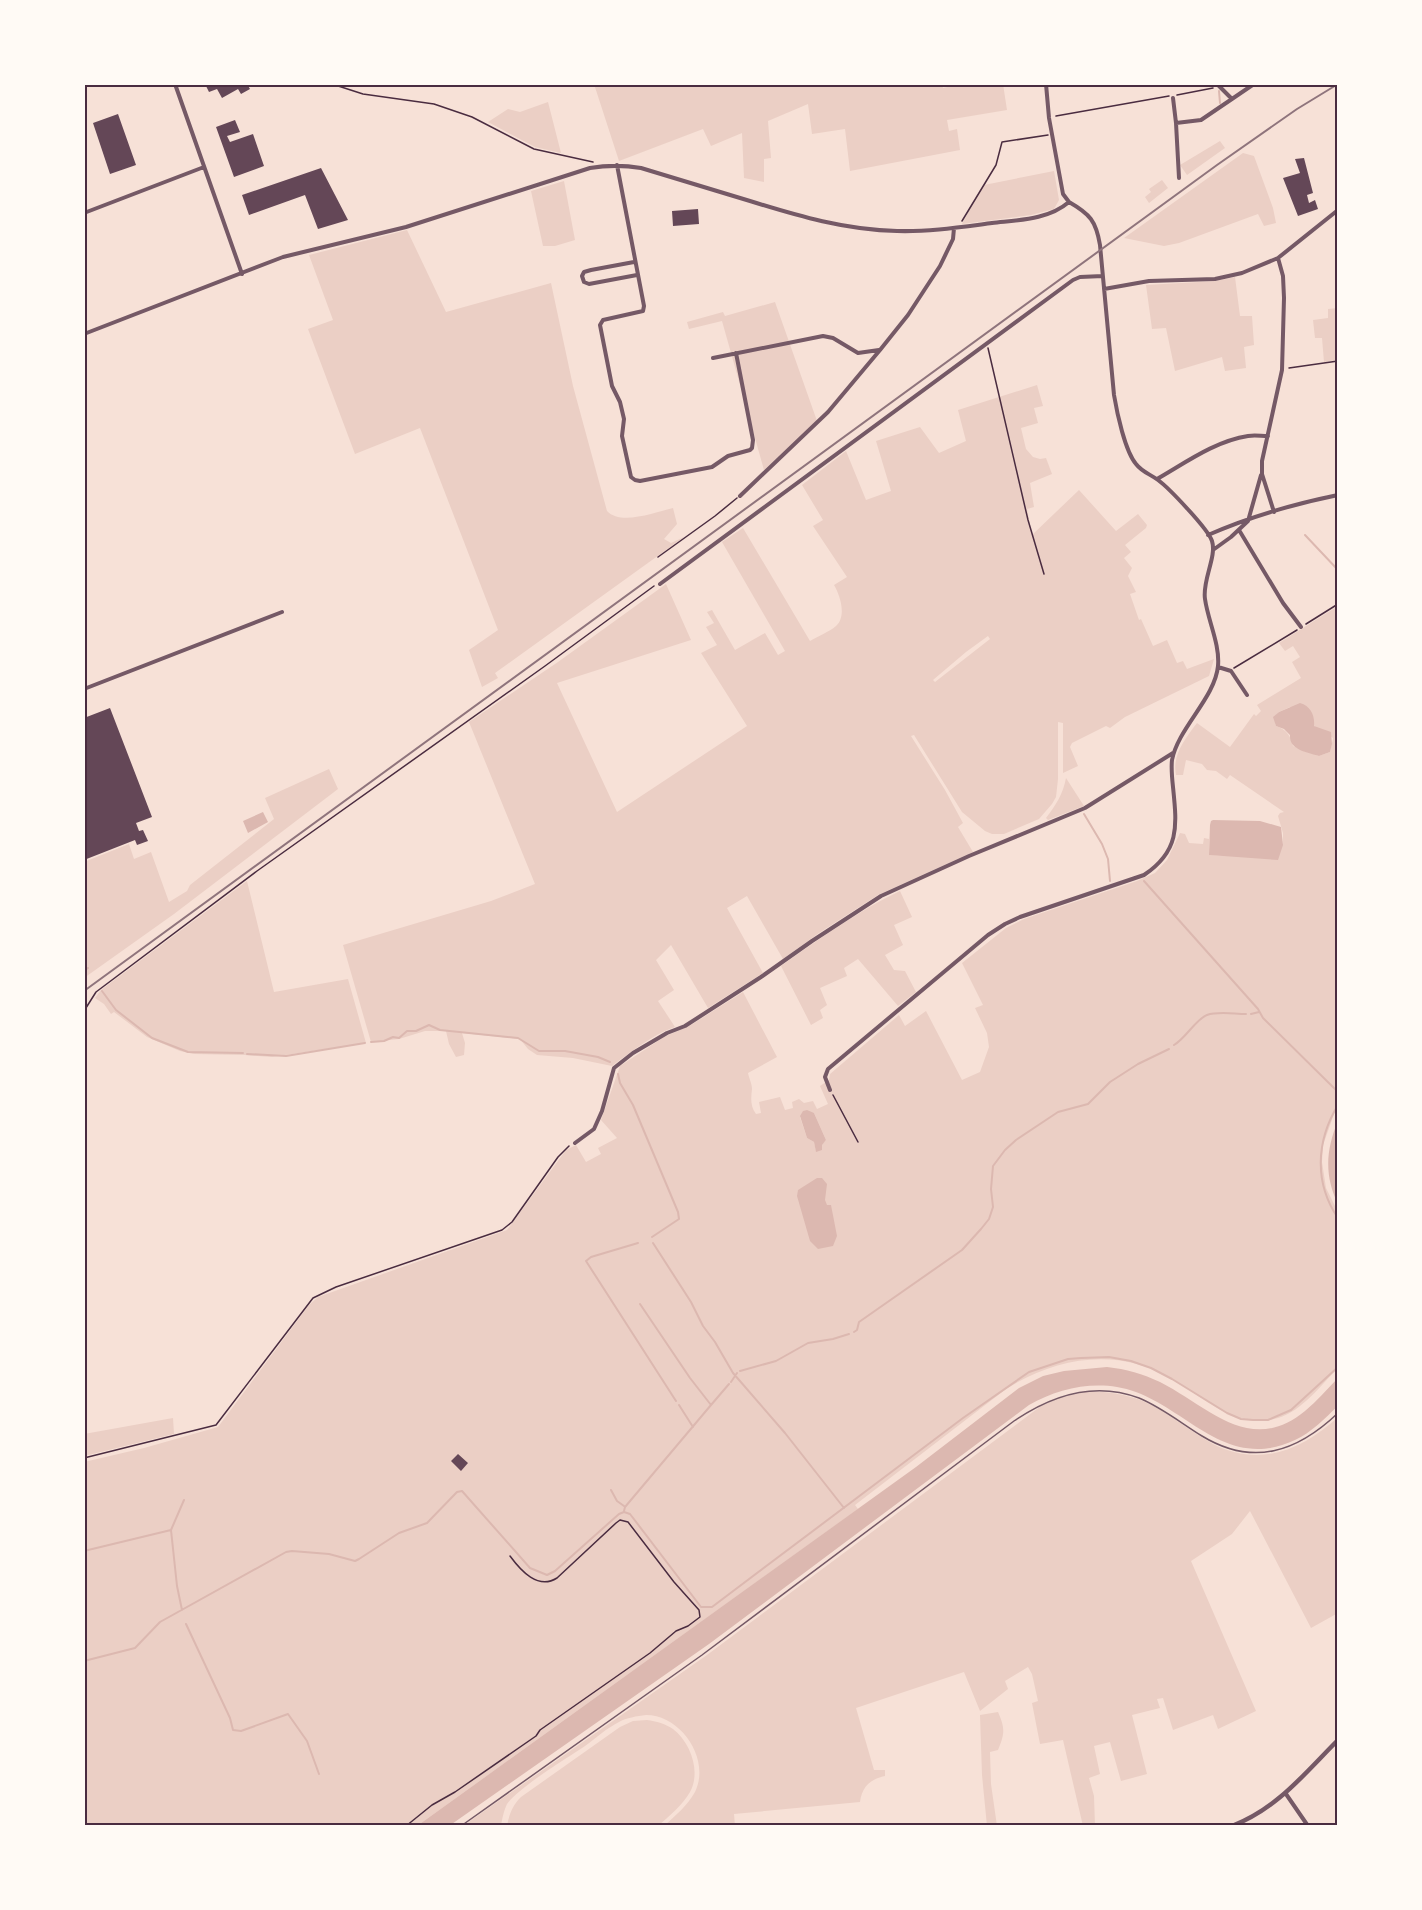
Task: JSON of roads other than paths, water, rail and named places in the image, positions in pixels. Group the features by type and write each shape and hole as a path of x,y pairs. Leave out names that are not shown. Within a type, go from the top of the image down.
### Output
{"street":[{"path":"175,84 242,274"},
{"path":"830,1090 825,1077 828,1069 1005,924 1137,878 1154,868 1164,858 1174,839 1176,813 1172,771 1174,753 1214,680 1218,667 1218,656 1204,591 1213,550 1212,542 1157,480 1147,475 1131,457 1118,415 1107,332 1099,236 1093,220 1063,194 1049,118 1046,84"},
{"path":"1176,123 1201,120 1254,84"},
{"path":"1218,86 1232,99"},
{"path":"1173,98 1179,178"},
{"path":"84,334 293,254 406,227 590,168 608,165 641,168 807,218 842,226 896,231 954,228 1040,216 1060,210 1070,202"},
{"path":"617,165 644,306 643,311 603,320 600,325 612,386 622,408 624,419 622,436 634,480 640,481 712,467 728,456 752,448 753,440 736,353"},
{"path":"84,213 204,167"},
{"path":"1104,289 1149,282 1215,279 1242,273 1278,258 1338,210"},
{"path":"740,496 828,412 908,315 954,240 954,228"},
{"path":"1213,550 1248,521 1262,474 1262,461 1282,370 1284,298 1283,276 1278,258"},
{"path":"634,262 591,270 584,272 582,276 584,282 589,285 637,275"},
{"path":"660,584 1073,280 1080,277 1103,276"},
{"path":"713,358 823,336 833,338 858,353 880,350"},
{"path":"1157,480 1227,442 1248,436 1268,436"},
{"path":"1262,474 1274,512"},
{"path":"1208,535 1234,524 1338,495"},
{"path":"1239,530 1283,603 1301,627"},
{"path":"84,689 282,612"},
{"path":"1218,667 1231,670 1247,695"},
{"path":"575,1143 594,1129 602,1111 614,1068 633,1053 704,1014 881,896 969,856 1085,808 1174,753"},
{"path":"1232,1826 1263,1811 1286,1794 1338,1740"},
{"path":"1286,1794 1308,1826"}],"lane":[{"path":"461,1826 702,1655 1014,1421 1039,1405 1068,1394 1084,1391 1120,1392 1152,1404 1220,1445 1254,1452 1282,1449 1302,1442 1322,1429 1338,1413"}],"waterway":[{"path":"1219,91 1220,103"},
{"path":"1305,535 1338,570"},
{"path":"1084,814 1108,859 1110,881"},
{"path":"1144,881 1258,1009 1263,1018 1338,1092"},
{"path":"84,970 88,968"},
{"path":"102,991 116,1010 152,1038 188,1052 243,1053"},
{"path":"1251,1014 1259,1012"},
{"path":"1174,1045 1207,1015 1246,1014"},
{"path":"371,1042 384,1041 393,1037 399,1038 407,1031 416,1031 429,1025 440,1030 518,1038 539,1051 565,1051 598,1057 610,1062"},
{"path":"247,1054 286,1056 365,1043"},
{"path":"854,1332 859,1322 962,1250 981,1229 989,1219 993,1207 991,1189 993,1166 1016,1140 1058,1112 1088,1104 1110,1082 1138,1064 1169,1049"},
{"path":"618,1074 678,1212 679,1219 652,1237"},
{"path":"1338,1105 1325,1133 1321,1162 1325,1191 1338,1218"},
{"path":"638,1243 591,1257 586,1261 676,1401"},
{"path":"653,1243 733,1373 785,1433 844,1508"},
{"path":"624,1511 711,1405 640,1304"},
{"path":"740,1371 776,1361 808,1343 849,1334"},
{"path":"84,1661 135,1648 160,1622 286,1552 329,1554 355,1561 399,1533 427,1523 457,1492 462,1491 530,1568 547,1575 555,1571 619,1514 624,1512 630,1514 701,1607 712,1607 963,1418 1029,1372 1068,1359 1109,1357 1131,1361 1172,1379 1227,1413 1241,1419 1268,1420 1291,1410 1338,1367"},
{"path":"731,1382 737,1373"},
{"path":"711,1405 729,1384"},
{"path":"679,1405 693,1427"},
{"path":"611,1490 617,1501 624,1506"},
{"path":"171,1530 184,1500"},
{"path":"84,1551 171,1530 182,1610"},
{"path":"186,1624 230,1718 233,1730 241,1731 288,1714 307,1741 319,1774"}],"railway":[{"path":"84,991 1217,165 1297,109 1338,84"}]}
